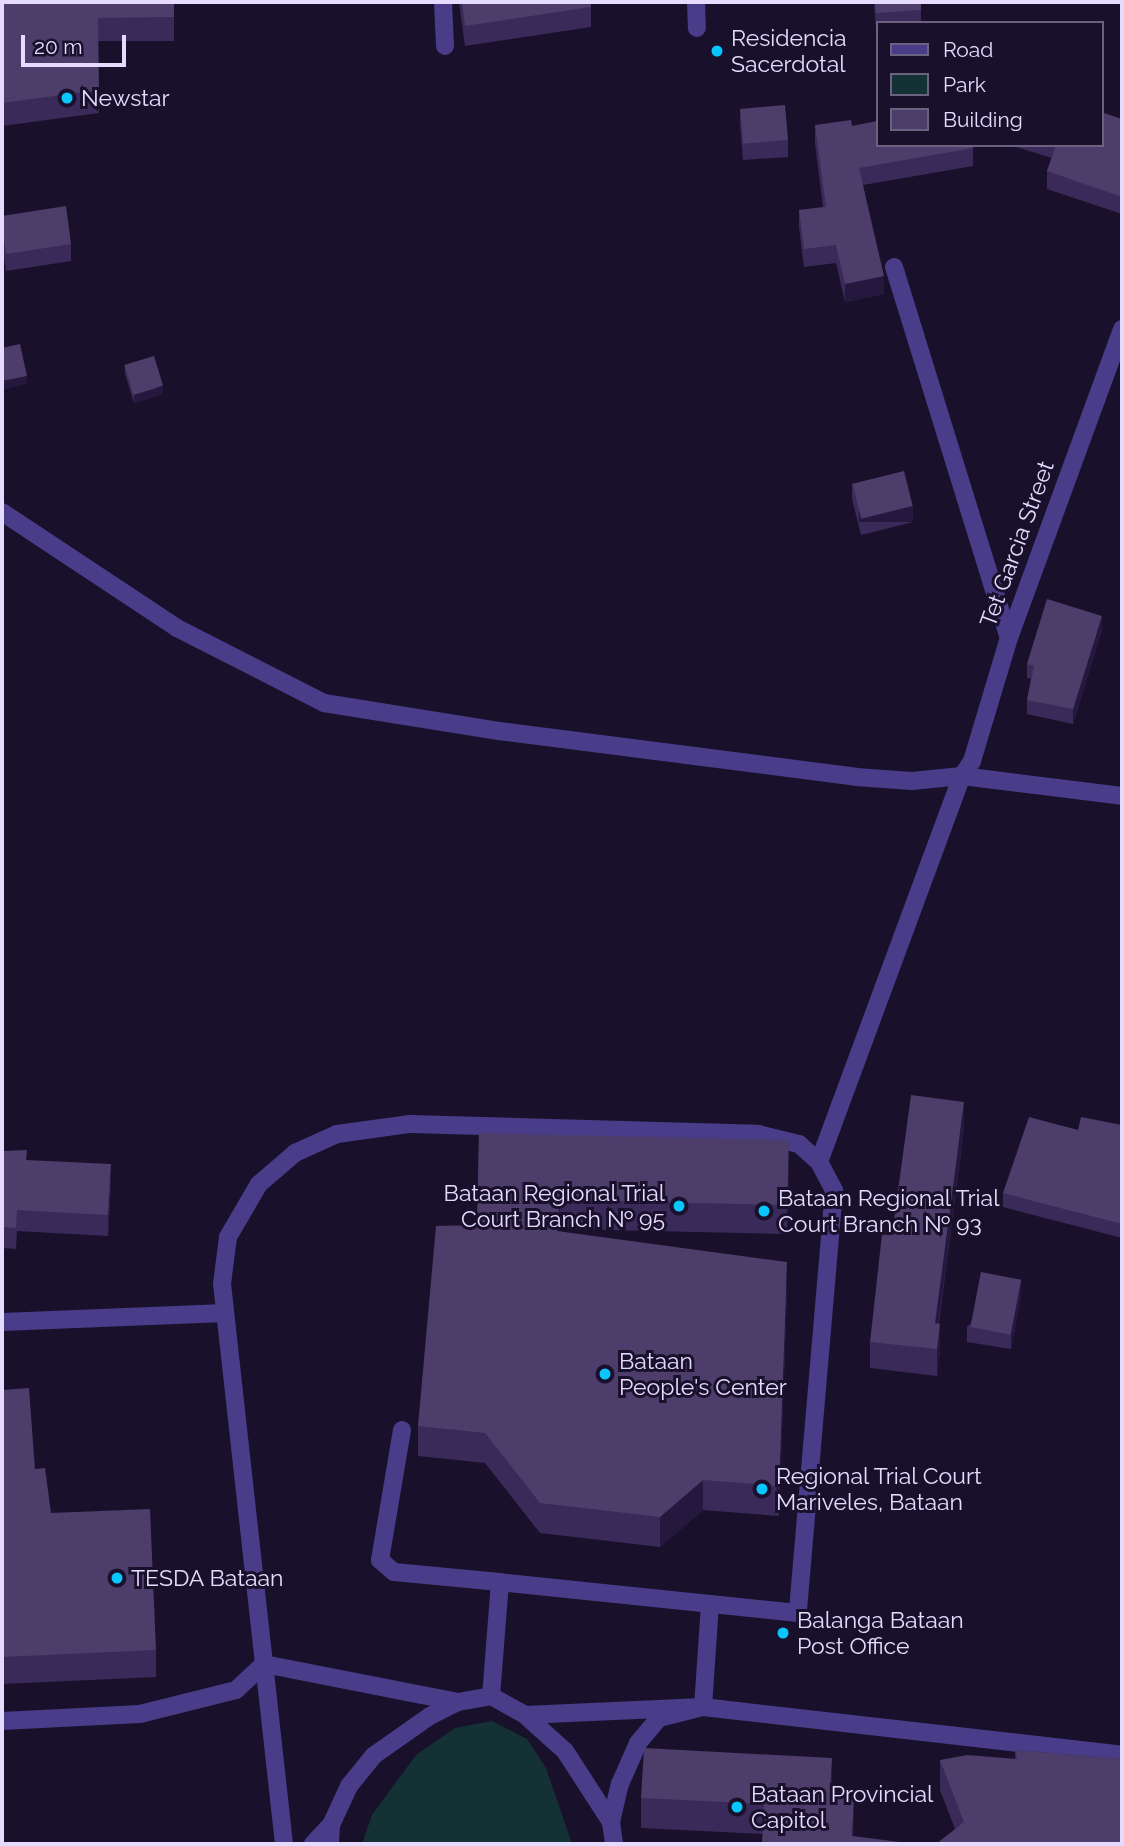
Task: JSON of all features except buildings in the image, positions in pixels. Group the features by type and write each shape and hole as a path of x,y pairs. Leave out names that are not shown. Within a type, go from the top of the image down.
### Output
{"street":[{"path":"443,2 445,46"},
{"path":"696,2 697,28"},
{"path":"894,267 1009,638"},
{"name":"Tet Garcia Street","path":"819,1161 962,776 972,761 1009,638 1122,329"},
{"path":"2,512 177,628 324,703 499,731 856,777 912,781 962,776 1122,796"},
{"path":"284,1844 222,1284 228,1237 259,1184 295,1153 337,1134 410,1124 758,1134 799,1144 819,1161 834,1190 798,1613 394,1572 380,1560 402,1430"},
{"path":"2,1322 225,1313"},
{"path":"491,1696 500,1582"},
{"path":"703,1707 710,1604"},
{"path":"264,1664 458,1702"},
{"path":"2,1721 140,1714 236,1689 264,1664"},
{"path":"313,1844 331,1825 349,1786 373,1756 406,1730 458,1702 491,1696 525,1715 565,1751 611,1822"},
{"path":"614,1844 611,1822 620,1784 638,1743 659,1718 703,1707"},
{"path":"525,1715 703,1707 1122,1755"},
{"path":"330,1844 331,1825"}],"green space":[{"path":"492,1721 527,1739 546,1768 572,1844 362,1844 372,1815 416,1755 455,1728"}],"place":[{"name":"Residencia Sacerdotal","path":"717,51"},
{"name":"Newstar","path":"67,98"},
{"name":"Bataan Regional Trial Court Branch № 95","path":"679,1206"},
{"name":"Bataan Regional Trial Court Branch № 93","path":"764,1211"},
{"name":"Bataan People's Center","path":"605,1374"},
{"name":"Regional Trial Court Mariveles, Bataan","path":"762,1489"},
{"name":"TESDA Bataan","path":"117,1578"},
{"name":"Balanga Bataan Post Office","path":"783,1633"},
{"name":"Bataan Provincial Capitol","path":"737,1807"}]}
